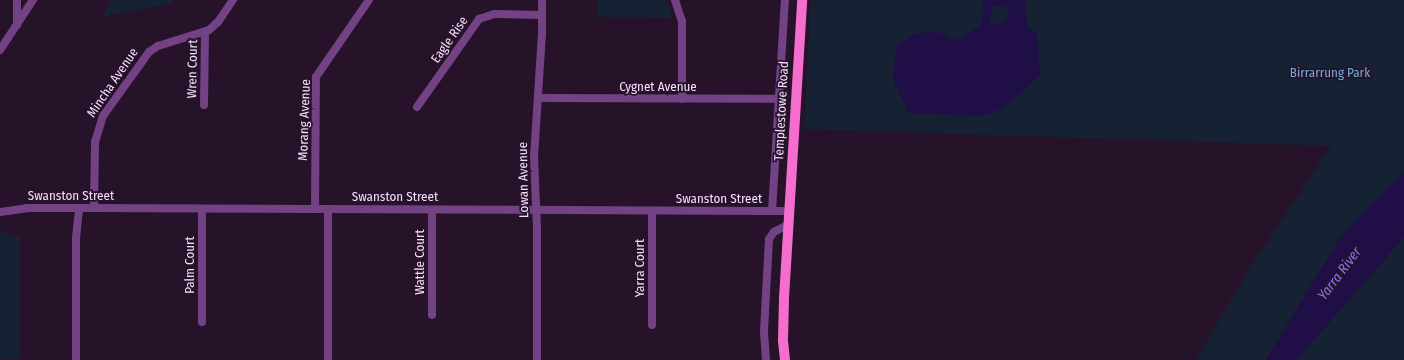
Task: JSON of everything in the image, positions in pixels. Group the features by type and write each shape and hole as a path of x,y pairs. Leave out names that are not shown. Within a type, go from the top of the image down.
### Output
{"main road":[{"name":"Templestowe Road","path":"785,360 783,326 802,0"}],"street":[{"path":"17,0 17,25"},
{"path":"0,50 33,0"},
{"name":"Mincha Avenue","path":"94,208 95,142 103,116 149,52 158,46 205,32 218,22 233,0"},
{"name":"Morang Avenue","path":"315,209 316,77 369,0"},
{"name":"Lowan Avenue","path":"537,360 534,157 542,0"},
{"path":"675,0 682,21 682,99"},
{"name":"Templestowe Road","path":"772,211 785,0"},
{"name":"Eagle Rise","path":"418,107 479,19 494,14 542,15"},
{"name":"Wren Court","path":"204,105 205,32"},
{"name":"Cygnet Avenue","path":"538,98 779,99"},
{"name":"Swanston Street","path":"0,212 27,208 790,211"},
{"path":"76,208 76,360"},
{"name":"Palm Court","path":"202,209 202,322"},
{"path":"328,209 328,360"},
{"name":"Wattle Court","path":"432,210 432,315"},
{"name":"Yarra Court","path":"652,211 652,325"},
{"path":"766,360 764,331 769,239 774,232 789,224"}],"green space":[{"path":"111,0 174,0 171,4 104,16 106,8"},
{"path":"598,0 666,0 673,18 598,17"},
{"name":"Birrarrung Park","path":"811,0 1404,0 1404,172 1341,236 1266,360 1196,360 1251,266 1331,146 804,129"},
{"path":"0,231 20,237 20,359 0,359"},
{"path":"1404,237 1404,360 1296,360 1373,273"}],"water":[{"path":"982,0 1025,0 1027,26 1037,34 1040,75 1004,108 982,116 909,113 893,80 897,45 914,34 936,31 954,40 980,27 984,10","holes":["1003,4 1010,9 1006,21 997,24 989,22 993,7"]},
{"name":"Yarra River","path":"1404,172 1404,237 1296,360 1266,360 1341,236"}]}
